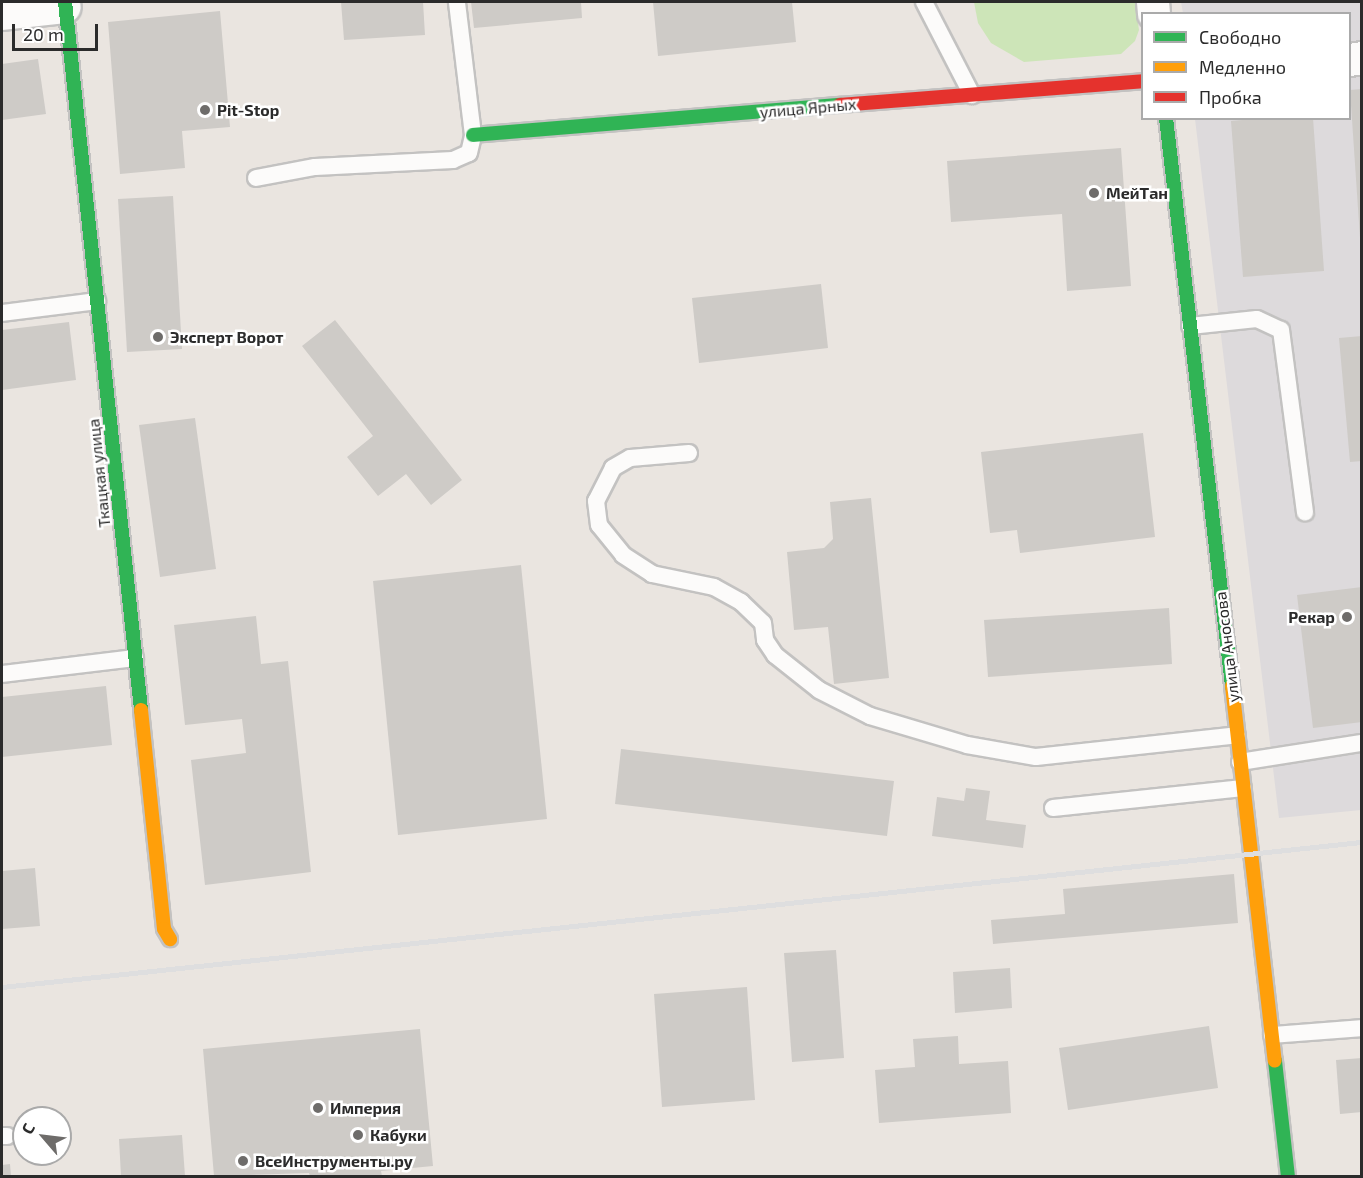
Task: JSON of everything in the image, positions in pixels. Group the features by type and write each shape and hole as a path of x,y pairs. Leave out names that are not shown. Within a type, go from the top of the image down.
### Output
{"street":[{"path":"2,14 65,4"},
{"name":"Ткацкая улица","path":"65,4 164,930 170,939"},
{"name":"улица Ярных","path":"473,135 1141,81"},
{"name":"улица Аносова","path":"1166,120 1288,1176"}],"lane":[{"path":"256,178 315,167 453,160 469,153 473,135 457,2"},
{"path":"924,2 972,94"},
{"path":"2,312 97,301"},
{"path":"1190,326 1257,319 1281,330 1305,512"},
{"path":"689,453 630,458 613,468 596,501 599,525 623,555 652,574 714,586 741,602 763,623 765,640 775,656 819,690 881,719 967,746 1036,757 1237,735"},
{"path":"2,674 135,658"},
{"path":"1240,762 1362,743"},
{"path":"1053,808 1243,788"},
{"path":"1272,1035 1362,1028"}],"shaded area":[{"path":"1181,2 1361,2 1361,810 1279,818 1195,120 1351,120 1351,12 1183,12"}],"green space":[{"path":"974,2 1135,2 1139,30 1135,41 1121,54 1024,62 991,43 978,23"}],"building":[{"path":"341,2 423,2 425,35 344,40"},
{"path":"471,2 581,2 582,18 474,28"},
{"path":"653,2 792,2 796,42 658,56"},
{"path":"220,11 230,127 182,131 185,168 120,174 108,22"},
{"path":"38,59 46,114 2,120 2,64"},
{"path":"1362,89 1362,238 1360,238 1351,90"},
{"path":"1313,120 1324,271 1243,277 1231,121"},
{"path":"1121,148 1131,286 1067,291 1062,214 951,222 947,161"},
{"path":"173,196 182,349 127,352 118,199"},
{"path":"821,284 828,348 699,363 692,298"},
{"path":"335,320 462,480 431,505 406,474 378,496 347,457 373,436 302,346"},
{"path":"69,322 76,380 2,390 2,330"},
{"path":"1362,336 1362,461 1350,462 1339,338"},
{"path":"195,418 216,569 160,577 139,425"},
{"path":"1143,433 1155,537 1020,553 1017,530 990,533 981,452"},
{"path":"871,498 889,678 834,684 828,627 794,630 787,552 824,548 833,539 830,502"},
{"path":"521,565 547,819 398,835 373,581"},
{"path":"1362,587 1362,722 1313,728 1297,595"},
{"path":"1169,608 1172,664 988,677 984,620"},
{"path":"256,616 261,664 288,661 311,872 205,885 191,760 246,753 242,719 185,725 174,625"},
{"path":"106,686 112,745 2,757 2,697"},
{"path":"621,749 894,781 887,836 615,804"},
{"path":"966,788 990,791 986,820 1026,825 1023,848 932,836 937,797 964,801"},
{"path":"35,868 40,926 2,929 2,871"},
{"path":"1234,874 1238,923 993,944 991,920 1065,914 1063,889"},
{"path":"836,950 844,1058 792,1062 784,953"},
{"path":"1010,968 1012,1008 955,1013 953,972"},
{"path":"747,987 755,1100 662,1107 654,994"},
{"path":"1209,1026 1218,1088 1068,1110 1059,1048"},
{"name":"Империя","path":"420,1029 433,1166 381,1171 382,1176 310,1176 309,1173 214,1176 203,1049"},
{"path":"958,1036 959,1064 1008,1061 1011,1113 879,1123 875,1070 915,1067 913,1039"},
{"path":"1362,1058 1362,1112 1340,1114 1336,1060"},
{"path":"182,1135 185,1176 121,1176 119,1139"},
{"path":"10,1164 11,1176 2,1176 2,1165"}],"railway":[{"path":"2,987 1362,842"}],"traffic: fast":[{"path":"65,2 141,710"},
{"path":"473,135 840,105"},
{"path":"1166,120 1232,686"},
{"path":"1275,1061 1288,1176"}],"traffic: slow":[{"path":"1232,686 1275,1061"},
{"path":"141,710 164,929 170,939"}],"traffic: jam":[{"path":"840,105 1141,81"}],"place":[{"name":"Pit-Stop","path":"205,110"},
{"name":"МейТан","path":"1094,193"},
{"name":"Эксперт Ворот","path":"158,337"},
{"name":"Рекар","path":"1347,617"},
{"name":"Империя","path":"318,1108"},
{"name":"Кабуки","path":"358,1135"},
{"name":"ВсеИнструменты.ру","path":"243,1161"}]}
